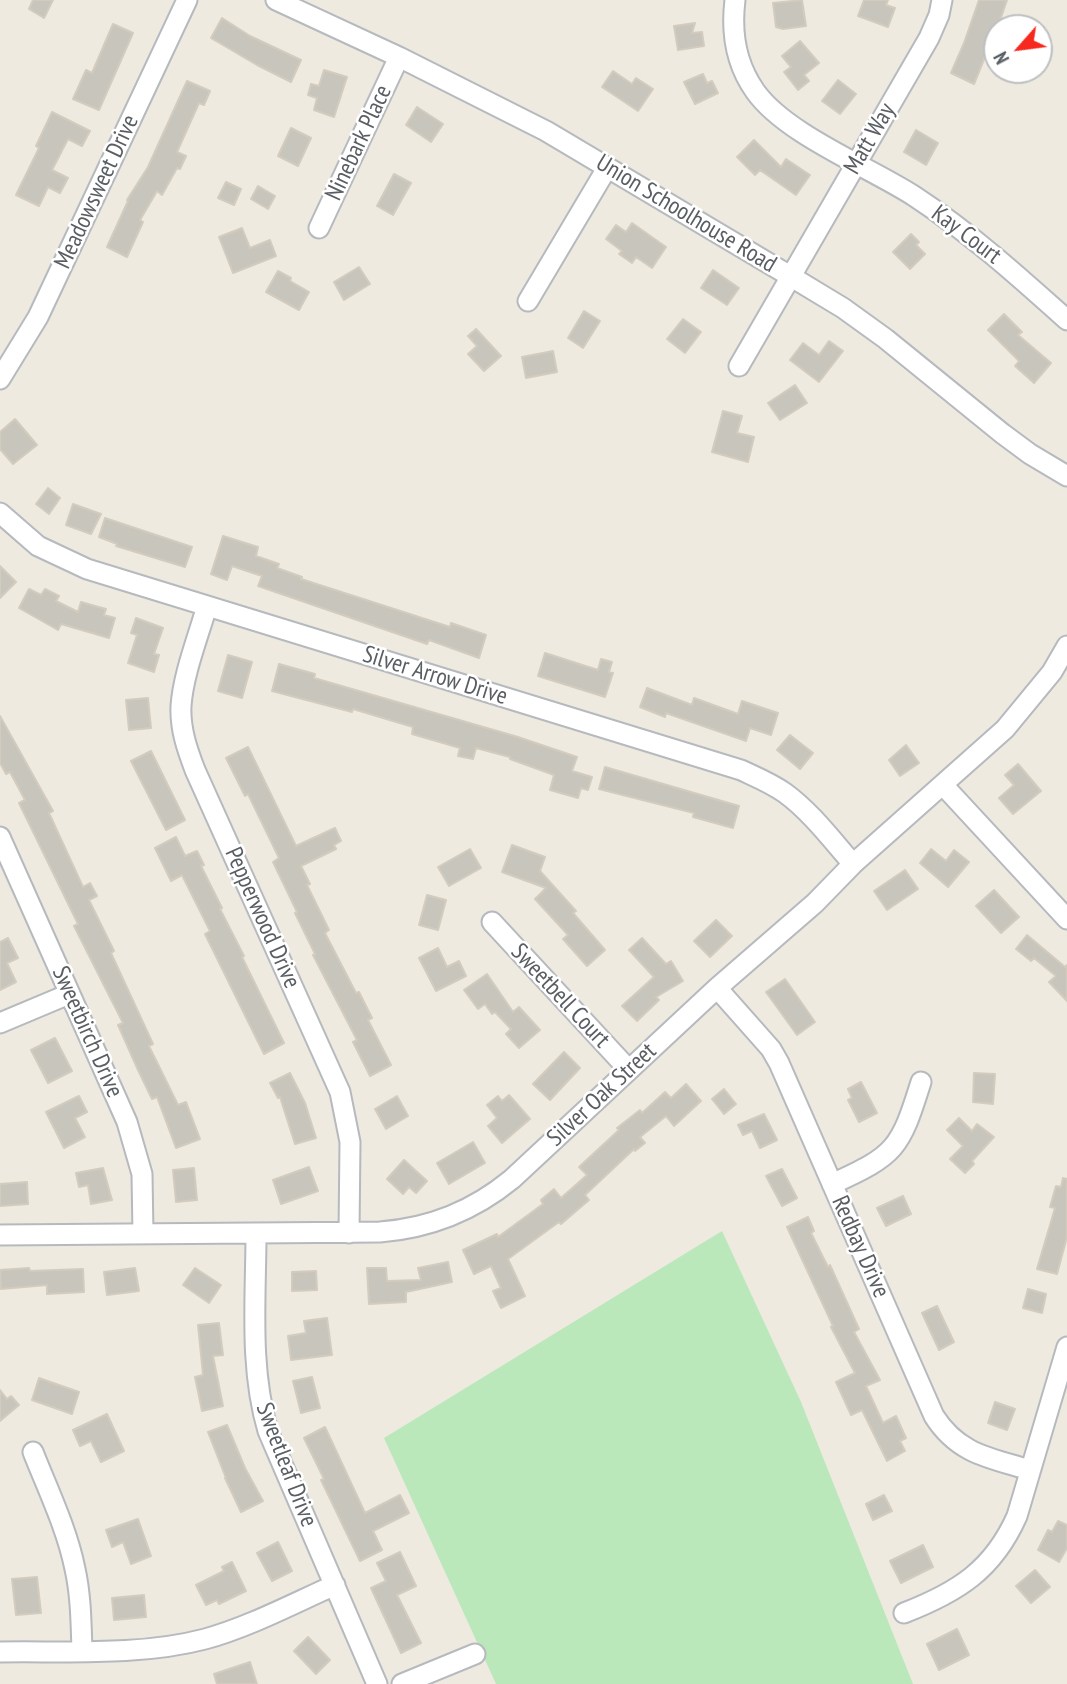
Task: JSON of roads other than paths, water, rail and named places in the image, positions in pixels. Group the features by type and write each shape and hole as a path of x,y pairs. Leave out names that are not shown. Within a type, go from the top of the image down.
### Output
{"street":[{"name":"Meadowsweet Drive","path":"0,379 38,317 187,0"},
{"name":"Union Schoolhouse Road","path":"276,0 489,100 790,276 875,331 1003,434 1030,454 1067,475"},
{"name":"Kay Court","path":"735,0 735,45 754,91 772,112 913,195 1008,267 1067,320"},
{"name":"Matt Way","path":"739,366 929,38 942,0"},
{"name":"Ninebark Place","path":"319,228 399,57"},
{"path":"528,302 607,168"},
{"name":"Silver Arrow Drive","path":"0,513 29,538 60,558 87,569 741,771 768,782 808,814 853,864"},
{"name":"Pepperwood Drive","path":"207,606 191,658 181,705 186,745 340,1092 349,1142 348,1233"},
{"name":"Silver Oak Street","path":"0,1235 348,1233 404,1230 427,1225 477,1205 512,1179 717,988 815,903 853,864 1005,729 1052,672 1067,646"},
{"path":"943,785 1067,919"},
{"name":"Sweetbirch Drive","path":"0,838 127,1122 142,1174 143,1234"},
{"name":"Sweetbell Court","path":"492,922 629,1070"},
{"name":"Redbay Drive","path":"717,988 771,1049 779,1063 942,1429 965,1449 1030,1470"},
{"path":"0,1023 69,994"},
{"path":"832,1184 874,1165 887,1155 907,1125 920,1082"},
{"name":"Sweetleaf Drive","path":"256,1233 255,1337 261,1409 377,1684"},
{"path":"905,1613 949,1593 969,1580 992,1559 1009,1535 1067,1347"},
{"path":"33,1452 69,1545 80,1596 82,1650"},
{"path":"0,1651 148,1649 205,1639 335,1585"},
{"path":"402,1684 475,1654"}]}
